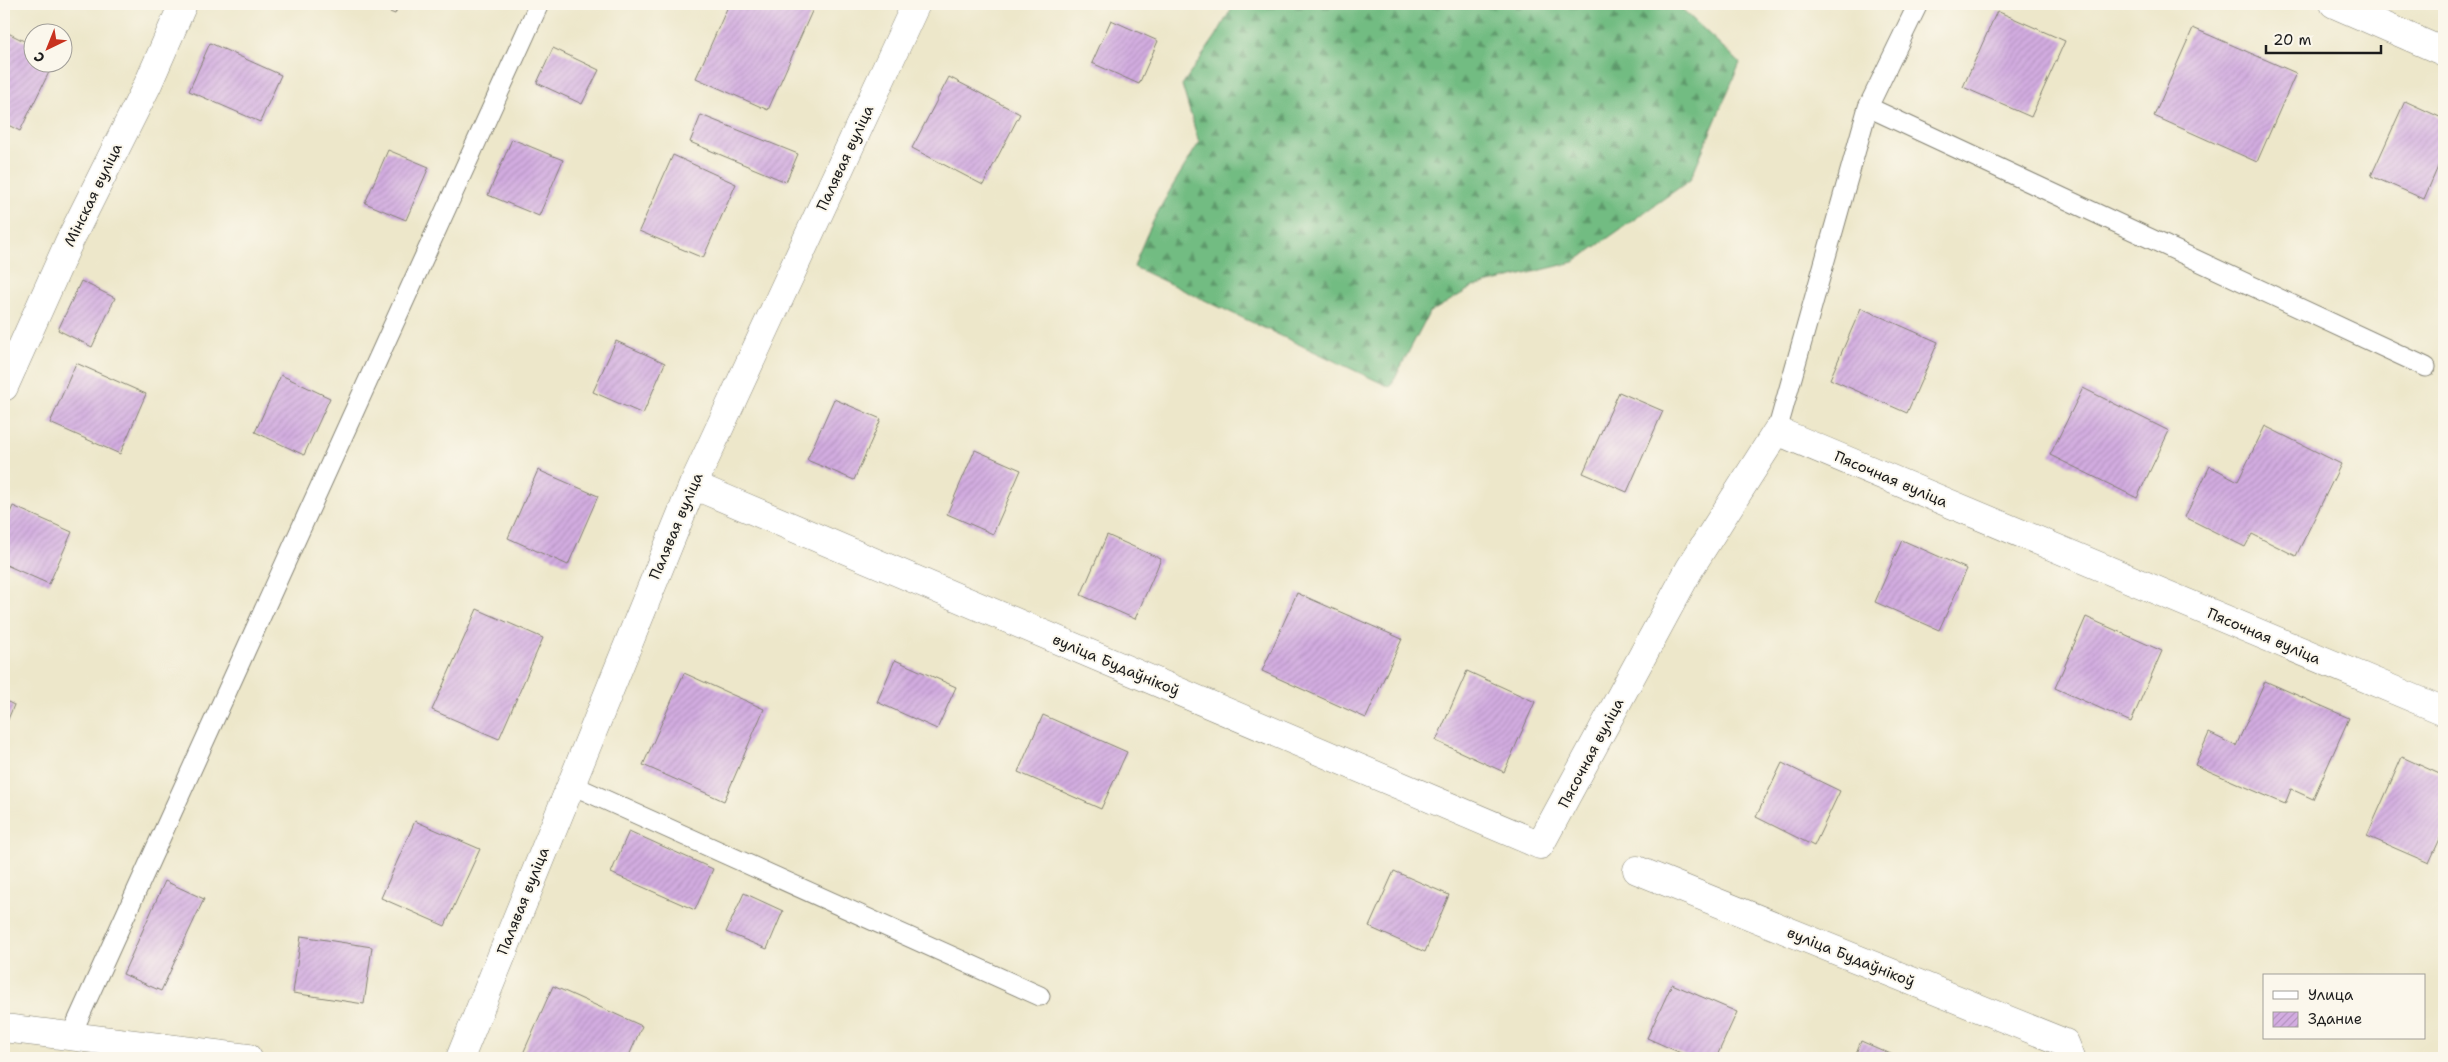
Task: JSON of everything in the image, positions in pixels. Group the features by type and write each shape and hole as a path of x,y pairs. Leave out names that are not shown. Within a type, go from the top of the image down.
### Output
{"street":[{"name":"Мінская вуліца","path":"4,387 69,242 148,84 183,4"},
{"name":"Палявая вуліца","path":"460,1058 692,485 916,4"},
{"path":"2334,4 2444,52"},
{"name":"Пясочная вуліца","path":"1540,845 1690,568 1777,431 2444,711"},
{"name":"вуліца Будаўнікоў","path":"692,485 1540,845"},
{"name":"вуліца Будаўнікоў","path":"1637,870 2068,1051"},
{"path":"4,1028 248,1058"}],"lane":[{"path":"71,1035 539,4"},
{"path":"1777,431 1868,107 1918,4"},
{"path":"1868,107 2426,367"},
{"path":"570,784 1040,996"}],"green space":[{"path":"1234,4 1670,4 1681,8 1740,63 1690,180 1574,262 1473,287 1429,313 1390,387 1134,267 1147,234 1171,188 1199,143 1182,85 1216,36"}],"building":[{"path":"369,4 399,4 395,14"},
{"path":"729,4 800,4 813,9 768,110 696,78"},
{"path":"1997,11 2065,41 2031,117 1963,87"},
{"path":"1111,20 1158,41 1139,84 1092,63"},
{"path":"2193,28 2296,73 2257,162 2154,116"},
{"path":"4,31 22,40 22,72 49,72 20,131 4,123"},
{"path":"210,43 281,75 260,122 189,91"},
{"path":"553,48 599,70 582,104 537,83"},
{"path":"949,77 1020,114 983,185 912,148"},
{"path":"2405,101 2444,119 2444,153 2424,199 2371,176"},
{"path":"701,115 798,154 786,182 690,142"},
{"path":"512,139 563,160 539,216 488,195"},
{"path":"388,150 429,167 406,220 365,203"},
{"path":"673,155 736,184 703,258 639,231"},
{"path":"81,281 115,298 92,347 58,330"},
{"path":"1861,308 1938,342 1907,413 1830,379"},
{"path":"616,341 665,363 643,414 593,392"},
{"path":"76,363 146,394 120,454 50,423"},
{"path":"281,375 330,398 304,455 255,432"},
{"path":"2083,388 2169,431 2137,498 2050,455"},
{"path":"1619,392 1663,411 1627,492 1583,473"},
{"path":"834,399 881,419 854,480 807,460"},
{"path":"2265,426 2341,464 2296,556 2252,534 2245,547 2185,517 2210,466 2238,481"},
{"path":"975,450 1021,470 993,534 947,514"},
{"path":"538,470 598,496 568,565 508,538"},
{"path":"13,506 72,532 49,584 4,564 4,527"},
{"path":"1107,535 1161,559 1135,619 1081,595"},
{"path":"1902,540 1967,569 1939,630 1875,602"},
{"path":"1297,593 1402,639 1366,718 1262,671"},
{"path":"477,609 543,638 499,739 432,710"},
{"path":"2086,617 2162,651 2131,722 2055,688"},
{"path":"895,660 956,687 937,729 877,702"},
{"path":"1467,671 1535,702 1504,772 1436,741"},
{"path":"684,673 764,709 724,801 643,765"},
{"path":"2265,681 2349,718 2313,799 2291,789 2285,804 2195,765 2209,733 2236,746"},
{"path":"4,700 14,705 4,729"},
{"path":"1043,715 1127,752 1101,809 1018,772"},
{"path":"2402,757 2444,776 2444,830 2429,863 2367,836"},
{"path":"1782,763 1840,791 1814,846 1756,817"},
{"path":"415,821 480,849 445,926 381,898"},
{"path":"629,831 713,869 695,910 611,873"},
{"path":"1394,871 1449,895 1425,952 1369,927"},
{"path":"165,881 204,899 161,991 123,974"},
{"path":"744,893 783,911 767,949 726,932"},
{"path":"301,936 372,947 364,1004 293,993"},
{"path":"1672,984 1737,1012 1716,1058 1692,1058 1647,1038"},
{"path":"553,986 642,1026 628,1058 521,1058"},
{"path":"1861,1041 1900,1058 1854,1058"}]}
